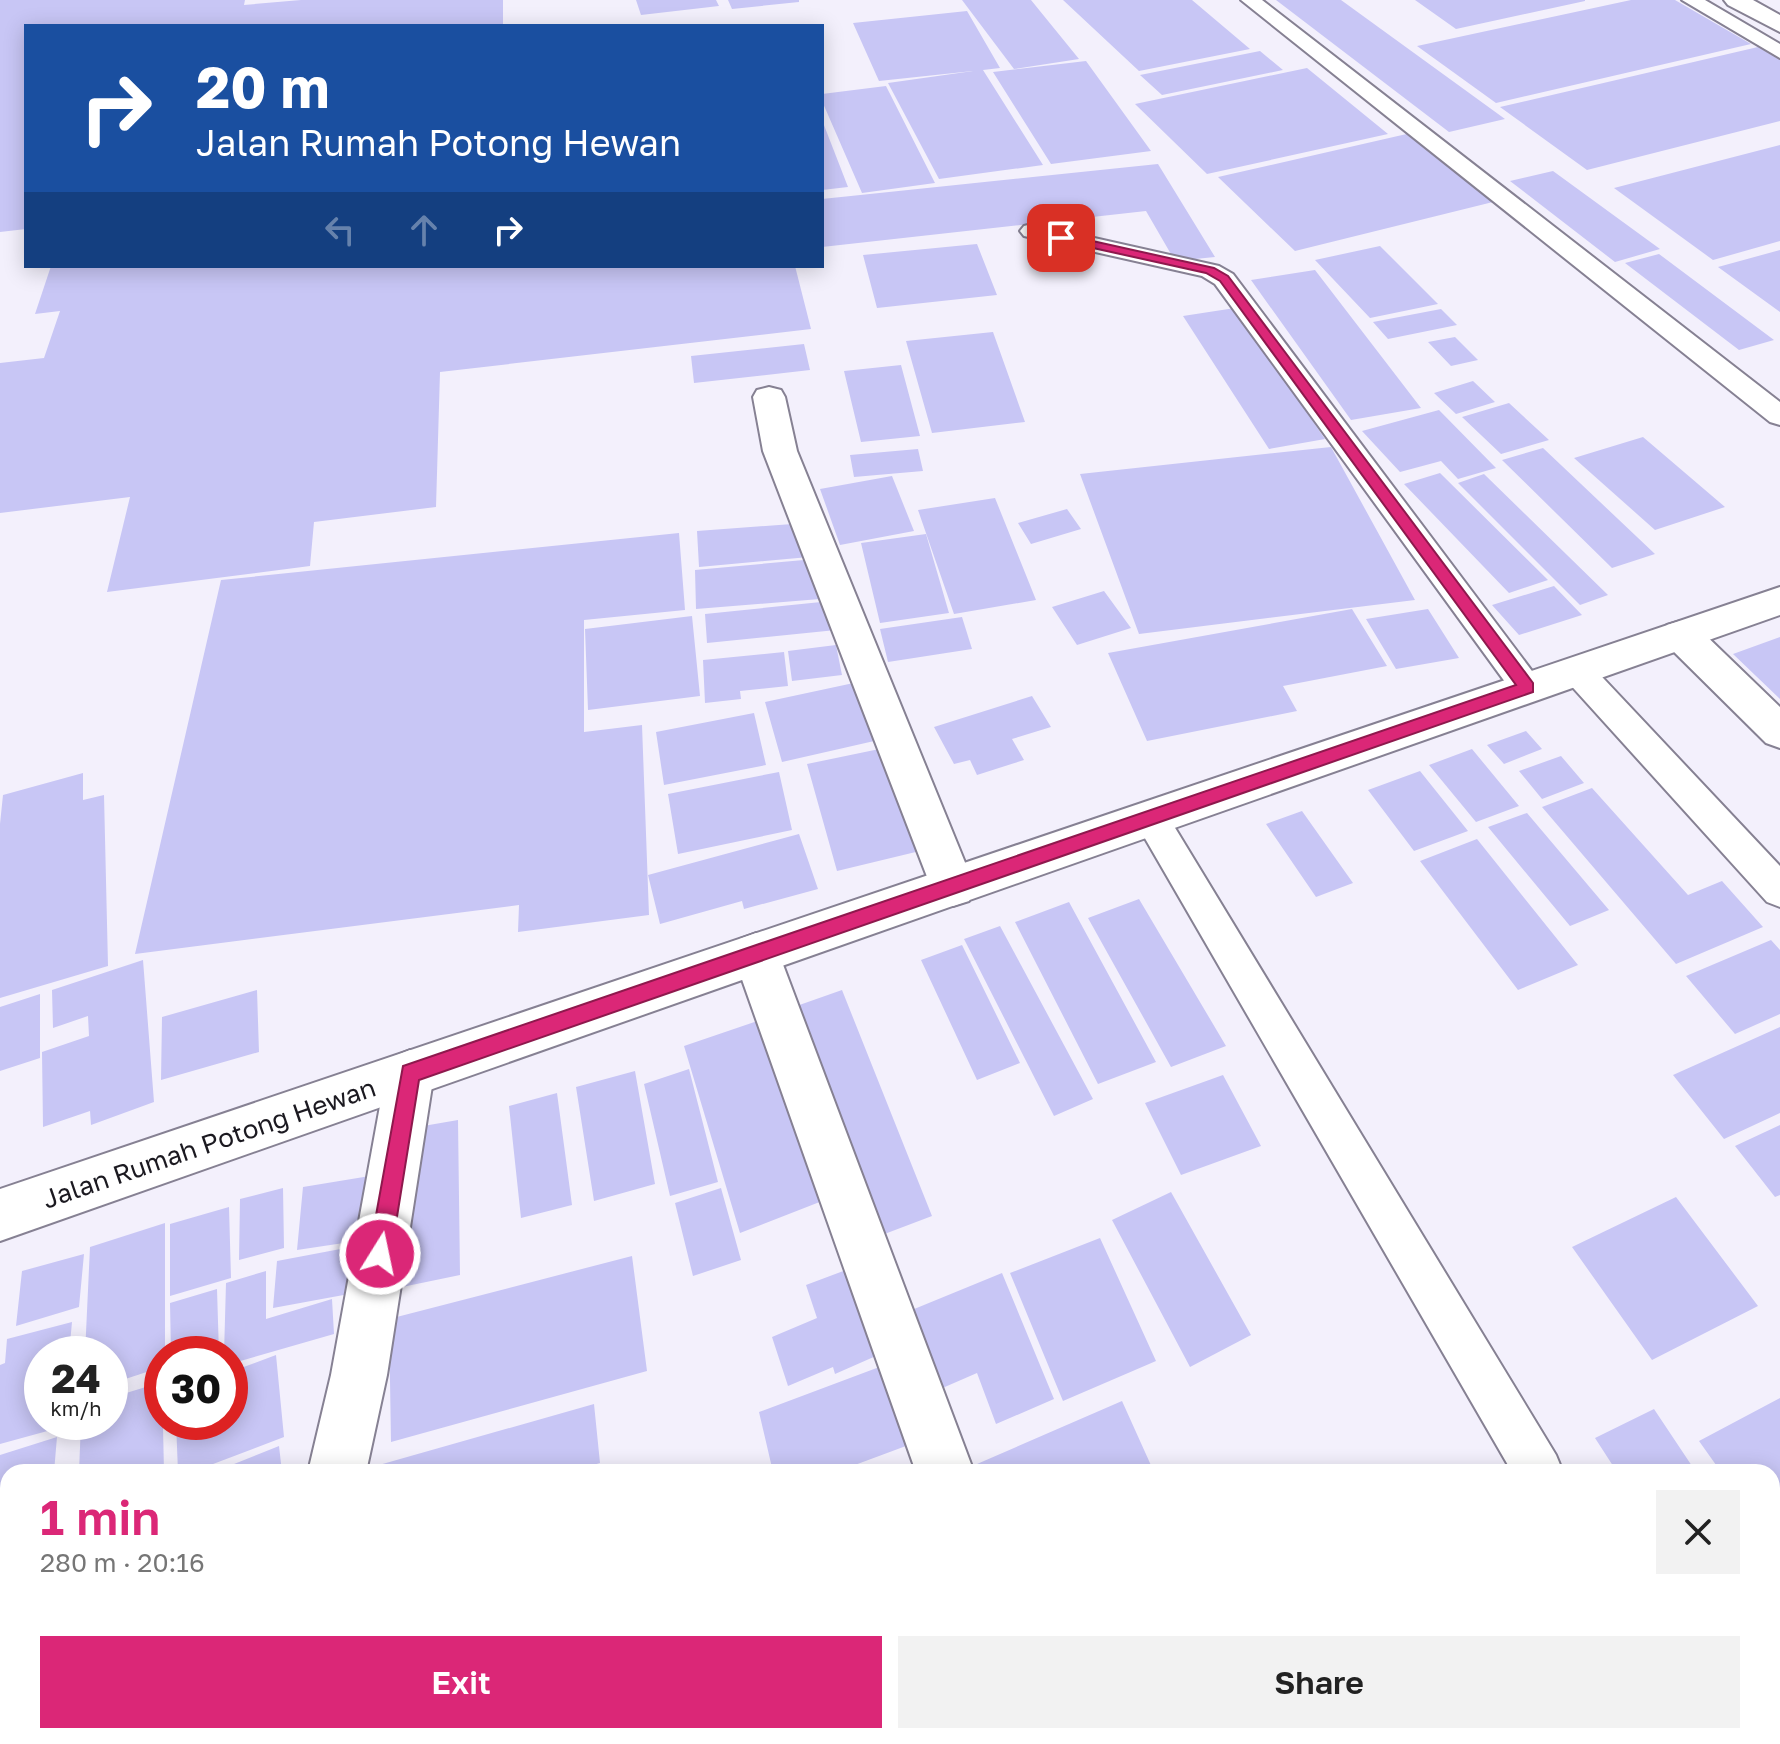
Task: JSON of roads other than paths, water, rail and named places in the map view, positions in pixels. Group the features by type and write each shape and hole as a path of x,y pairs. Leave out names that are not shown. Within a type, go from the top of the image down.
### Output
{"street":[{"path":"1736,0 1780,25"},
{"path":"769,397 780,451 953,887"},
{"name":"Jalan Rumah Potong Hewan","path":"0,1215 1780,601"},
{"path":"1681,635 1780,732"},
{"path":"756,954 942,1464"},
{"path":"339,1464 359,1375 410,1073"}],"lane":[{"path":"1250,0 1780,416"},
{"path":"1691,0 1780,52"},
{"path":"1032,231 1210,271 1224,279 1527,688"},
{"path":"1577,671 1780,891"},
{"path":"1151,818 1534,1464"}]}
